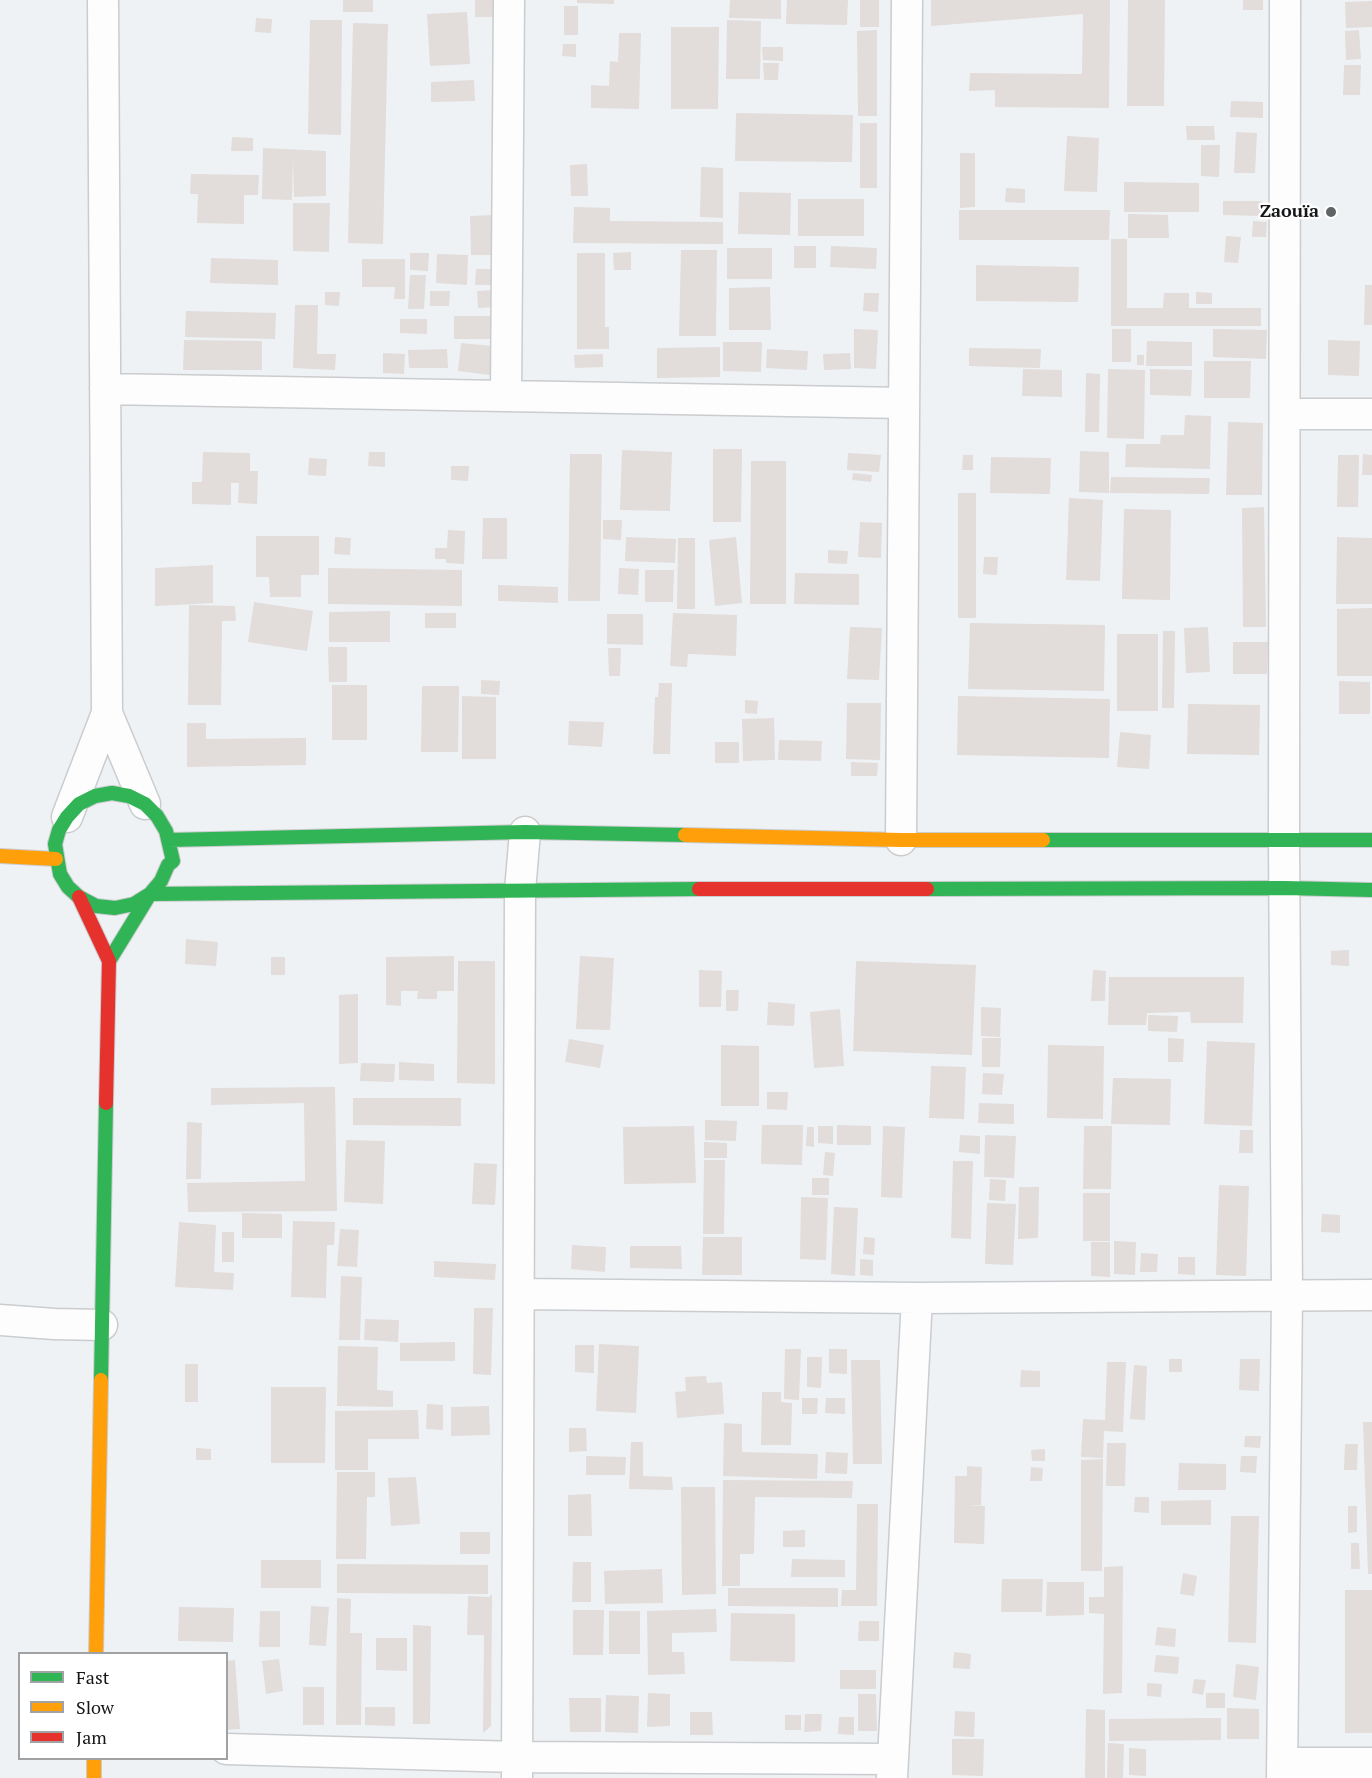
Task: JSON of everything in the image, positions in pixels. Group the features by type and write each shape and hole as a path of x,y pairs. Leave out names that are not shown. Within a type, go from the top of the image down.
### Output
{"street":[{"path":"104,0 107,713 55,844 60,874 68,887 79,897 96,906 115,908 134,904 150,894 1284,888 1372,890"},
{"path":"506,396 509,0"},
{"path":"901,840 907,0"},
{"path":"1286,0 1284,888 1287,1295 1282,1771 1372,1763"},
{"path":"105,389 904,403"},
{"path":"1285,414 1372,414"},
{"path":"107,713 145,804"},
{"path":"67,817 79,804 95,796 112,793 129,796 145,804 158,816 166,831 172,861 109,961"},
{"path":"517,1767 520,891 525,832"},
{"path":"168,840 525,832 901,840 1372,840"},
{"path":"0,856 56,859"},
{"path":"79,897 109,961 96,1652"},
{"path":"519,1294 917,1298 1372,1295"},
{"path":"228,1749 517,1767 892,1768 917,1298"},
{"path":"5,1321 102,1325"},
{"path":"94,1760 94,1778"}],"building":[{"path":"343,0 373,0 373,12 343,12"},
{"path":"475,0 496,0 496,17 475,17"},
{"path":"577,0 614,0 614,4 577,3"},
{"path":"730,0 781,0 781,19 729,18"},
{"path":"787,0 848,0 847,25 786,24"},
{"path":"860,0 879,0 879,27 860,27"},
{"path":"931,0 1110,0 1109,108 995,107 995,90 969,91 970,73 1082,74 1083,14 931,26"},
{"path":"1128,0 1165,0 1164,106 1127,106"},
{"path":"1243,0 1263,0 1263,10 1243,10"},
{"path":"1372,1 1372,27 1346,28 1345,2"},
{"path":"564,6 578,6 578,35 564,35"},
{"path":"467,12 470,64 430,66 427,14"},
{"path":"256,18 272,19 271,33 255,32"},
{"path":"310,20 342,20 341,135 308,134"},
{"path":"727,20 761,21 760,79 726,79"},
{"path":"353,23 388,24 383,244 348,243"},
{"path":"671,27 719,27 718,109 671,109"},
{"path":"877,30 877,116 858,116 857,31"},
{"path":"1359,30 1361,59 1346,60 1345,31"},
{"path":"619,33 641,33 639,109 591,108 591,85 609,86 610,61 618,62"},
{"path":"563,44 576,44 576,57 562,56"},
{"path":"762,47 783,47 783,61 763,60"},
{"path":"763,63 779,63 778,80 764,80"},
{"path":"1344,65 1361,65 1360,95 1343,95"},
{"path":"474,80 475,101 431,102 431,82"},
{"path":"1231,101 1263,102 1263,118 1230,117"},
{"path":"736,113 853,115 852,162 735,161"},
{"path":"860,123 877,123 877,188 860,188"},
{"path":"1186,126 1214,126 1215,140 1187,140"},
{"path":"1236,132 1257,133 1255,173 1234,173"},
{"path":"1067,136 1099,138 1097,192 1064,191"},
{"path":"232,137 253,138 253,151 231,151"},
{"path":"1201,145 1220,145 1219,177 1201,176"},
{"path":"263,148 326,151 326,196 294,197 293,158 292,200 262,199"},
{"path":"960,153 975,153 975,207 960,208"},
{"path":"587,164 588,196 571,196 570,165"},
{"path":"701,167 723,168 723,218 700,217"},
{"path":"191,174 259,175 258,195 244,195 244,224 197,223 198,194 190,194"},
{"path":"1124,182 1199,183 1199,212 1124,212"},
{"path":"1006,188 1025,189 1025,203 1005,202"},
{"path":"739,192 791,193 790,235 738,234"},
{"path":"798,199 864,199 864,236 798,236"},
{"path":"1223,201 1262,201 1262,216 1223,215"},
{"path":"293,203 330,203 329,252 293,251"},
{"path":"574,207 610,208 610,221 723,222 723,244 573,243"},
{"path":"959,210 1110,210 1109,240 959,240"},
{"path":"1128,214 1168,215 1169,238 1128,238"},
{"path":"493,215 494,255 471,255 470,216"},
{"path":"1253,221 1267,222 1266,237 1252,237"},
{"path":"1226,236 1241,237 1238,263 1224,262"},
{"path":"1111,239 1127,239 1127,308 1163,308 1164,293 1189,293 1189,308 1261,308 1261,326 1111,326"},
{"path":"794,246 816,246 816,268 794,268"},
{"path":"831,246 877,248 876,269 830,267"},
{"path":"727,248 772,248 772,279 727,279"},
{"path":"681,250 717,250 716,336 679,336"},
{"path":"631,252 631,270 614,270 613,253"},
{"path":"410,253 429,253 428,271 410,270"},
{"path":"577,253 605,253 605,327 609,327 609,349 577,349"},
{"path":"437,254 468,255 467,285 436,283"},
{"path":"211,258 278,260 278,285 210,283"},
{"path":"362,259 405,259 405,299 394,299 395,287 362,287"},
{"path":"976,265 1079,267 1078,302 976,301"},
{"path":"476,269 494,269 493,285 475,285"},
{"path":"410,275 426,275 424,309 408,309"},
{"path":"1365,285 1372,285 1372,325 1364,325"},
{"path":"770,287 771,330 729,330 729,288"},
{"path":"494,290 495,307 478,308 477,291"},
{"path":"430,291 450,291 449,306 430,306"},
{"path":"325,292 340,292 339,306 325,305"},
{"path":"1196,292 1212,293 1212,304 1196,304"},
{"path":"864,293 879,293 878,312 863,311"},
{"path":"295,305 318,305 317,354 336,354 335,370 293,368"},
{"path":"186,311 276,313 275,339 185,337"},
{"path":"454,316 493,316 492,339 454,339"},
{"path":"400,319 427,319 427,334 400,333"},
{"path":"854,329 878,330 876,369 854,368"},
{"path":"1112,329 1131,329 1131,362 1112,362"},
{"path":"1213,329 1267,330 1266,359 1213,357"},
{"path":"184,340 262,341 262,370 183,370"},
{"path":"1328,340 1360,341 1359,376 1328,375"},
{"path":"1147,341 1192,342 1192,366 1146,366"},
{"path":"723,342 762,342 761,372 723,371"},
{"path":"461,343 492,346 490,375 458,371"},
{"path":"720,347 720,377 657,378 657,348"},
{"path":"969,348 1041,349 1040,368 969,366"},
{"path":"447,349 448,368 409,368 408,350"},
{"path":"767,349 808,351 807,370 766,368"},
{"path":"383,353 405,354 404,374 383,373"},
{"path":"850,353 851,369 824,370 823,354"},
{"path":"603,354 603,367 575,368 574,355"},
{"path":"1137,355 1144,355 1144,365 1137,365"},
{"path":"1204,361 1251,361 1250,398 1204,398"},
{"path":"1023,369 1062,370 1062,397 1022,396"},
{"path":"1108,369 1145,370 1144,439 1107,438"},
{"path":"1150,369 1192,370 1191,396 1150,395"},
{"path":"1086,373 1100,374 1099,432 1085,432"},
{"path":"1185,415 1211,416 1210,469 1125,467 1126,444 1160,444 1161,435 1184,435"},
{"path":"1228,422 1263,423 1262,495 1226,495"},
{"path":"713,449 742,449 741,522 713,522"},
{"path":"622,450 672,452 670,511 620,510"},
{"path":"1080,451 1109,452 1109,493 1079,492"},
{"path":"203,452 250,453 250,471 258,471 257,504 238,503 239,483 231,483 231,505 192,504 192,482 202,482"},
{"path":"369,452 385,452 385,467 368,466"},
{"path":"848,453 881,455 879,472 847,470"},
{"path":"570,454 602,454 600,601 568,601"},
{"path":"1363,454 1372,455 1372,475 1362,475"},
{"path":"963,455 973,455 973,470 962,470"},
{"path":"1338,455 1359,455 1358,507 1337,507"},
{"path":"991,457 1051,458 1050,494 990,493"},
{"path":"309,458 327,459 326,476 308,475"},
{"path":"751,461 786,461 786,604 750,604"},
{"path":"451,466 469,466 468,481 451,480"},
{"path":"853,473 872,475 871,482 852,480"},
{"path":"1111,477 1210,478 1209,494 1110,493"},
{"path":"958,493 976,493 976,618 958,618"},
{"path":"1069,498 1103,500 1100,581 1066,580"},
{"path":"1264,507 1266,627 1243,627 1242,508"},
{"path":"1124,509 1171,510 1170,600 1122,599"},
{"path":"483,518 507,518 507,559 482,559"},
{"path":"603,520 622,520 621,540 603,539"},
{"path":"860,522 882,523 881,558 858,557"},
{"path":"448,530 465,531 464,564 446,563 446,559 435,559 435,548 447,548"},
{"path":"256,536 319,536 319,575 301,575 301,597 270,597 269,577 256,577"},
{"path":"335,537 351,538 350,555 334,554"},
{"path":"626,537 676,539 675,563 625,561"},
{"path":"736,537 742,603 715,606 709,540"},
{"path":"1337,537 1372,538 1372,604 1336,604"},
{"path":"678,538 695,538 695,609 677,609"},
{"path":"828,550 848,551 847,564 828,563"},
{"path":"984,557 998,557 997,575 983,574"},
{"path":"213,565 213,603 155,606 155,568"},
{"path":"328,568 462,570 462,606 328,604"},
{"path":"619,568 639,569 638,595 618,594"},
{"path":"645,570 674,570 673,602 645,602"},
{"path":"795,573 859,574 859,605 794,604"},
{"path":"498,585 558,587 558,603 498,601"},
{"path":"254,602 313,611 307,651 248,642"},
{"path":"189,605 235,606 236,621 222,621 221,705 188,705"},
{"path":"1372,608 1372,676 1337,676 1337,609"},
{"path":"390,611 390,642 329,642 329,612"},
{"path":"425,613 456,613 456,628 425,628"},
{"path":"673,613 737,615 736,656 688,654 687,667 670,666"},
{"path":"607,614 643,614 643,645 607,644"},
{"path":"970,623 1105,625 1104,691 968,689"},
{"path":"850,627 882,628 879,680 847,679"},
{"path":"1208,627 1210,672 1186,673 1184,628"},
{"path":"1163,631 1175,631 1174,708 1162,708"},
{"path":"1117,634 1158,634 1158,711 1117,711"},
{"path":"1233,642 1268,642 1267,674 1233,674"},
{"path":"328,647 347,647 347,682 329,682"},
{"path":"608,648 621,648 620,676 609,676"},
{"path":"481,680 500,681 499,695 481,694"},
{"path":"1339,681 1370,682 1370,714 1339,714"},
{"path":"659,683 672,683 670,754 653,754 655,697 658,697"},
{"path":"332,685 367,685 367,740 332,740"},
{"path":"422,686 459,686 458,752 421,752"},
{"path":"462,696 496,697 496,759 462,759"},
{"path":"958,696 1110,699 1109,758 957,755"},
{"path":"745,700 758,701 757,714 745,713"},
{"path":"847,703 881,703 880,760 846,759"},
{"path":"1188,704 1260,705 1259,755 1187,754"},
{"path":"774,718 775,760 743,761 742,719"},
{"path":"569,721 604,722 602,747 568,745"},
{"path":"187,723 206,723 206,739 306,738 306,765 187,767"},
{"path":"1120,732 1151,735 1149,769 1117,767"},
{"path":"779,740 822,741 821,761 778,760"},
{"path":"715,742 739,742 739,763 715,763"},
{"path":"851,762 878,763 877,776 851,776"},
{"path":"186,939 218,942 216,966 185,964"},
{"path":"1349,950 1349,966 1331,965 1331,951"},
{"path":"454,956 454,991 437,991 437,999 417,999 418,991 401,991 401,1006 386,1005 386,957"},
{"path":"580,956 614,958 610,1030 576,1029"},
{"path":"271,957 285,957 285,975 271,975"},
{"path":"458,961 495,961 495,1084 457,1083"},
{"path":"856,961 976,965 972,1055 853,1051"},
{"path":"699,970 722,971 721,1007 699,1007"},
{"path":"1093,970 1106,971 1105,1001 1091,1001"},
{"path":"1109,977 1244,977 1243,1023 1191,1023 1190,1012 1147,1013 1146,1025 1108,1025"},
{"path":"726,990 739,990 738,1011 726,1011"},
{"path":"358,994 358,1063 339,1064 339,995"},
{"path":"768,1002 795,1004 794,1026 767,1025"},
{"path":"981,1007 1001,1008 1000,1037 981,1036"},
{"path":"840,1009 844,1066 814,1068 810,1012"},
{"path":"1148,1015 1178,1016 1177,1032 1148,1031"},
{"path":"982,1038 1001,1038 1000,1067 982,1067"},
{"path":"1168,1038 1184,1039 1183,1062 1168,1062"},
{"path":"569,1039 604,1045 600,1068 565,1062"},
{"path":"1207,1041 1255,1043 1252,1126 1204,1124"},
{"path":"721,1045 759,1046 759,1106 721,1106"},
{"path":"1048,1045 1104,1046 1103,1119 1047,1118"},
{"path":"399,1062 434,1064 434,1081 399,1080"},
{"path":"361,1063 395,1064 394,1082 360,1081"},
{"path":"931,1066 966,1067 964,1119 929,1118"},
{"path":"983,1073 1004,1074 1002,1095 982,1094"},
{"path":"1113,1078 1171,1079 1170,1125 1111,1124"},
{"path":"335,1087 337,1211 188,1212 187,1183 305,1181 304,1103 211,1105 211,1088"},
{"path":"767,1092 788,1092 787,1110 767,1109"},
{"path":"353,1098 461,1098 461,1126 353,1125"},
{"path":"979,1103 1014,1104 1014,1124 978,1123"},
{"path":"705,1120 737,1121 736,1141 705,1140"},
{"path":"187,1122 202,1123 201,1179 186,1179"},
{"path":"762,1125 803,1125 802,1165 761,1164"},
{"path":"837,1125 871,1126 871,1145 837,1145"},
{"path":"694,1126 696,1183 624,1184 623,1127"},
{"path":"818,1126 833,1126 833,1144 818,1143"},
{"path":"883,1126 905,1127 902,1198 881,1197"},
{"path":"1084,1126 1112,1126 1111,1189 1083,1189"},
{"path":"807,1127 814,1127 814,1147 806,1146"},
{"path":"1240,1130 1253,1130 1253,1153 1239,1153"},
{"path":"960,1135 980,1136 980,1154 959,1152"},
{"path":"985,1135 1016,1136 1014,1178 984,1177"},
{"path":"346,1140 385,1141 383,1204 344,1202"},
{"path":"704,1142 727,1143 727,1158 704,1158"},
{"path":"825,1152 835,1153 833,1176 823,1175"},
{"path":"704,1160 725,1160 724,1234 703,1234"},
{"path":"953,1161 973,1161 971,1239 951,1238"},
{"path":"474,1163 497,1164 495,1205 472,1204"},
{"path":"812,1178 829,1178 829,1195 812,1195"},
{"path":"990,1179 1006,1180 1005,1201 989,1200"},
{"path":"1219,1185 1249,1186 1246,1276 1216,1275"},
{"path":"1019,1187 1039,1187 1038,1238 1018,1239"},
{"path":"1083,1193 1110,1193 1110,1241 1083,1241"},
{"path":"801,1197 828,1198 826,1260 800,1259"},
{"path":"987,1203 1016,1204 1013,1265 985,1264"},
{"path":"834,1207 858,1208 855,1276 831,1274"},
{"path":"242,1213 282,1214 282,1238 242,1238"},
{"path":"1322,1214 1340,1215 1340,1233 1321,1232"},
{"path":"293,1221 335,1222 334,1245 327,1245 326,1298 291,1297"},
{"path":"179,1222 216,1225 214,1272 234,1273 233,1290 175,1287"},
{"path":"340,1229 359,1230 357,1267 337,1266"},
{"path":"222,1232 234,1232 234,1262 222,1262"},
{"path":"703,1237 742,1237 742,1275 702,1275"},
{"path":"864,1237 875,1238 874,1255 863,1254"},
{"path":"1114,1241 1136,1242 1135,1275 1114,1274"},
{"path":"1091,1242 1110,1242 1110,1277 1091,1276"},
{"path":"572,1245 606,1247 605,1272 571,1269"},
{"path":"630,1246 681,1246 682,1269 630,1268"},
{"path":"1141,1253 1158,1254 1157,1272 1140,1272"},
{"path":"1178,1257 1195,1257 1195,1275 1178,1274"},
{"path":"860,1259 873,1260 873,1276 860,1275"},
{"path":"434,1261 496,1264 495,1280 434,1277"},
{"path":"341,1276 362,1277 360,1340 339,1340"},
{"path":"474,1308 493,1308 491,1375 473,1374"},
{"path":"365,1319 399,1320 398,1342 364,1340"},
{"path":"455,1342 455,1361 400,1361 400,1343"},
{"path":"599,1344 639,1346 636,1413 596,1411"},
{"path":"575,1345 594,1345 594,1373 575,1372"},
{"path":"338,1346 378,1347 377,1390 393,1391 393,1407 337,1406"},
{"path":"785,1349 801,1349 799,1400 784,1399"},
{"path":"829,1349 847,1349 847,1374 829,1373"},
{"path":"807,1357 822,1357 821,1388 807,1387"},
{"path":"1169,1359 1182,1359 1182,1372 1169,1372"},
{"path":"1240,1359 1260,1359 1259,1391 1239,1390"},
{"path":"851,1360 880,1360 882,1464 853,1464"},
{"path":"1107,1362 1126,1362 1123,1432 1104,1431 1103,1458 1081,1457 1083,1419 1105,1420"},
{"path":"185,1364 198,1364 198,1402 185,1402"},
{"path":"1134,1365 1147,1366 1145,1420 1130,1419"},
{"path":"1021,1370 1040,1371 1040,1387 1020,1387"},
{"path":"706,1376 707,1383 722,1382 724,1414 677,1418 675,1392 686,1391 685,1377"},
{"path":"271,1387 326,1387 325,1463 271,1463"},
{"path":"762,1392 781,1392 781,1402 792,1403 791,1445 761,1445"},
{"path":"802,1398 818,1398 817,1414 802,1414"},
{"path":"826,1398 845,1398 845,1414 825,1413"},
{"path":"427,1404 443,1405 443,1430 426,1429"},
{"path":"489,1406 490,1435 451,1436 451,1407"},
{"path":"418,1410 419,1439 368,1439 368,1470 335,1470 335,1411"},
{"path":"1363,1422 1372,1422 1372,1574 1368,1574"},
{"path":"724,1423 742,1424 742,1452 818,1454 817,1479 723,1476"},
{"path":"569,1428 586,1428 587,1451 569,1452"},
{"path":"1245,1436 1261,1436 1260,1448 1244,1447"},
{"path":"631,1442 643,1442 643,1476 672,1477 673,1490 629,1489"},
{"path":"1107,1443 1126,1443 1125,1486 1106,1486"},
{"path":"1345,1444 1358,1444 1357,1470 1344,1470"},
{"path":"196,1448 211,1449 211,1460 196,1460"},
{"path":"1045,1449 1045,1461 1032,1461 1031,1450"},
{"path":"826,1452 848,1453 847,1474 825,1473"},
{"path":"586,1456 626,1457 625,1475 586,1475"},
{"path":"1241,1456 1257,1456 1256,1473 1240,1472"},
{"path":"1103,1459 1102,1571 1081,1571 1081,1460"},
{"path":"1179,1463 1226,1464 1226,1490 1178,1490"},
{"path":"967,1466 982,1467 981,1505 968,1505 985,1506 984,1544 954,1543 955,1476 967,1476"},
{"path":"1031,1467 1043,1468 1042,1481 1030,1481"},
{"path":"337,1472 375,1472 375,1497 367,1497 366,1559 336,1559"},
{"path":"416,1477 420,1524 391,1526 388,1478"},
{"path":"723,1480 853,1481 852,1498 755,1497 754,1554 740,1554 740,1586 722,1586"},
{"path":"681,1487 715,1487 716,1594 682,1595"},
{"path":"591,1494 592,1536 568,1536 568,1495"},
{"path":"1135,1497 1149,1497 1149,1513 1134,1512"},
{"path":"1211,1500 1211,1525 1161,1525 1161,1501"},
{"path":"857,1504 878,1504 877,1606 841,1606 842,1590 856,1590"},
{"path":"1348,1506 1357,1506 1357,1532 1348,1533"},
{"path":"1231,1516 1259,1516 1256,1643 1228,1642"},
{"path":"805,1530 805,1547 783,1547 783,1531"},
{"path":"460,1532 490,1532 490,1554 460,1554"},
{"path":"1351,1543 1359,1543 1360,1569 1351,1569"},
{"path":"792,1559 845,1560 845,1577 791,1577"},
{"path":"261,1560 321,1560 321,1588 261,1588"},
{"path":"573,1562 591,1562 591,1602 572,1602"},
{"path":"337,1564 488,1565 488,1594 337,1593"},
{"path":"1123,1566 1122,1693 1103,1694 1104,1614 1089,1613 1089,1597 1104,1597 1104,1567"},
{"path":"662,1569 663,1603 605,1604 604,1571"},
{"path":"1183,1573 1197,1576 1194,1596 1180,1594"},
{"path":"1002,1579 1043,1579 1042,1612 1001,1612"},
{"path":"1047,1582 1084,1582 1084,1615 1046,1616"},
{"path":"728,1588 838,1588 838,1607 728,1606"},
{"path":"1345,1590 1372,1590 1372,1733 1345,1733"},
{"path":"492,1594 491,1726 483,1733 484,1635 467,1635 468,1596 489,1597"},
{"path":"337,1598 351,1599 350,1633 362,1633 361,1725 336,1725"},
{"path":"311,1606 329,1607 326,1646 309,1645"},
{"path":"179,1607 234,1608 233,1642 178,1641"},
{"path":"716,1609 717,1632 672,1633 672,1652 684,1652 685,1674 648,1675 647,1611"},
{"path":"573,1610 604,1610 603,1655 573,1655"},
{"path":"260,1611 280,1611 280,1647 259,1647"},
{"path":"609,1611 640,1611 640,1654 609,1654"},
{"path":"731,1613 795,1614 795,1662 730,1661"},
{"path":"859,1621 879,1621 879,1641 858,1641"},
{"path":"413,1625 431,1626 430,1724 413,1724"},
{"path":"1157,1627 1176,1629 1175,1647 1155,1645"},
{"path":"376,1638 407,1638 407,1671 376,1670"},
{"path":"954,1652 971,1654 970,1669 953,1668"},
{"path":"1156,1655 1179,1657 1178,1674 1154,1672"},
{"path":"279,1659 283,1691 266,1694 262,1661"},
{"path":"235,1660 240,1729 228,1730 228,1661"},
{"path":"1236,1664 1259,1667 1256,1700 1233,1697"},
{"path":"840,1670 876,1670 876,1689 840,1689"},
{"path":"1194,1679 1206,1680 1203,1695 1192,1693"},
{"path":"1147,1683 1162,1684 1161,1697 1147,1696"},
{"path":"303,1687 324,1687 324,1725 303,1725"},
{"path":"648,1693 670,1694 670,1726 647,1727"},
{"path":"1206,1693 1225,1693 1225,1708 1206,1708"},
{"path":"858,1694 876,1694 877,1731 858,1731"},
{"path":"606,1695 639,1696 638,1733 605,1732"},
{"path":"569,1698 601,1698 601,1732 570,1732"},
{"path":"365,1707 395,1707 395,1726 365,1725"},
{"path":"1227,1708 1259,1709 1259,1739 1227,1739"},
{"path":"1086,1709 1105,1710 1105,1778 1085,1778"},
{"path":"955,1711 975,1712 974,1737 954,1736"},
{"path":"690,1712 712,1712 713,1735 690,1735"},
{"path":"805,1714 822,1714 821,1731 804,1732"},
{"path":"785,1715 801,1715 801,1730 785,1730"},
{"path":"839,1717 854,1717 854,1735 838,1734"},
{"path":"1221,1718 1221,1740 1109,1741 1109,1719"},
{"path":"952,1739 984,1739 983,1776 952,1775"},
{"path":"1108,1743 1124,1744 1123,1778 1107,1778"},
{"path":"1129,1748 1146,1749 1146,1776 1129,1775"}],"traffic: fast":[{"path":"112,793 129,796 145,804 157,816 166,831 173,861 168,865 161,881 150,894 134,904 115,908 96,906 79,897 68,887 60,874 55,844 59,830 79,804 95,796 112,793"},
{"path":"168,840 525,832 685,835"},
{"path":"1043,840 1372,840"},
{"path":"927,889 1284,888 1372,890"},
{"path":"109,961 150,894 699,889"},
{"path":"101,1380 106,1103"}],"traffic: slow":[{"path":"685,835 901,840 1043,840"},
{"path":"0,856 56,859"},
{"path":"96,1652 101,1380"},
{"path":"94,1760 94,1778"}],"traffic: jam":[{"path":"699,889 927,889"},
{"path":"79,897 109,961 106,1103"}],"place":[{"name":"Zaouïa","path":"1331,212"}]}
